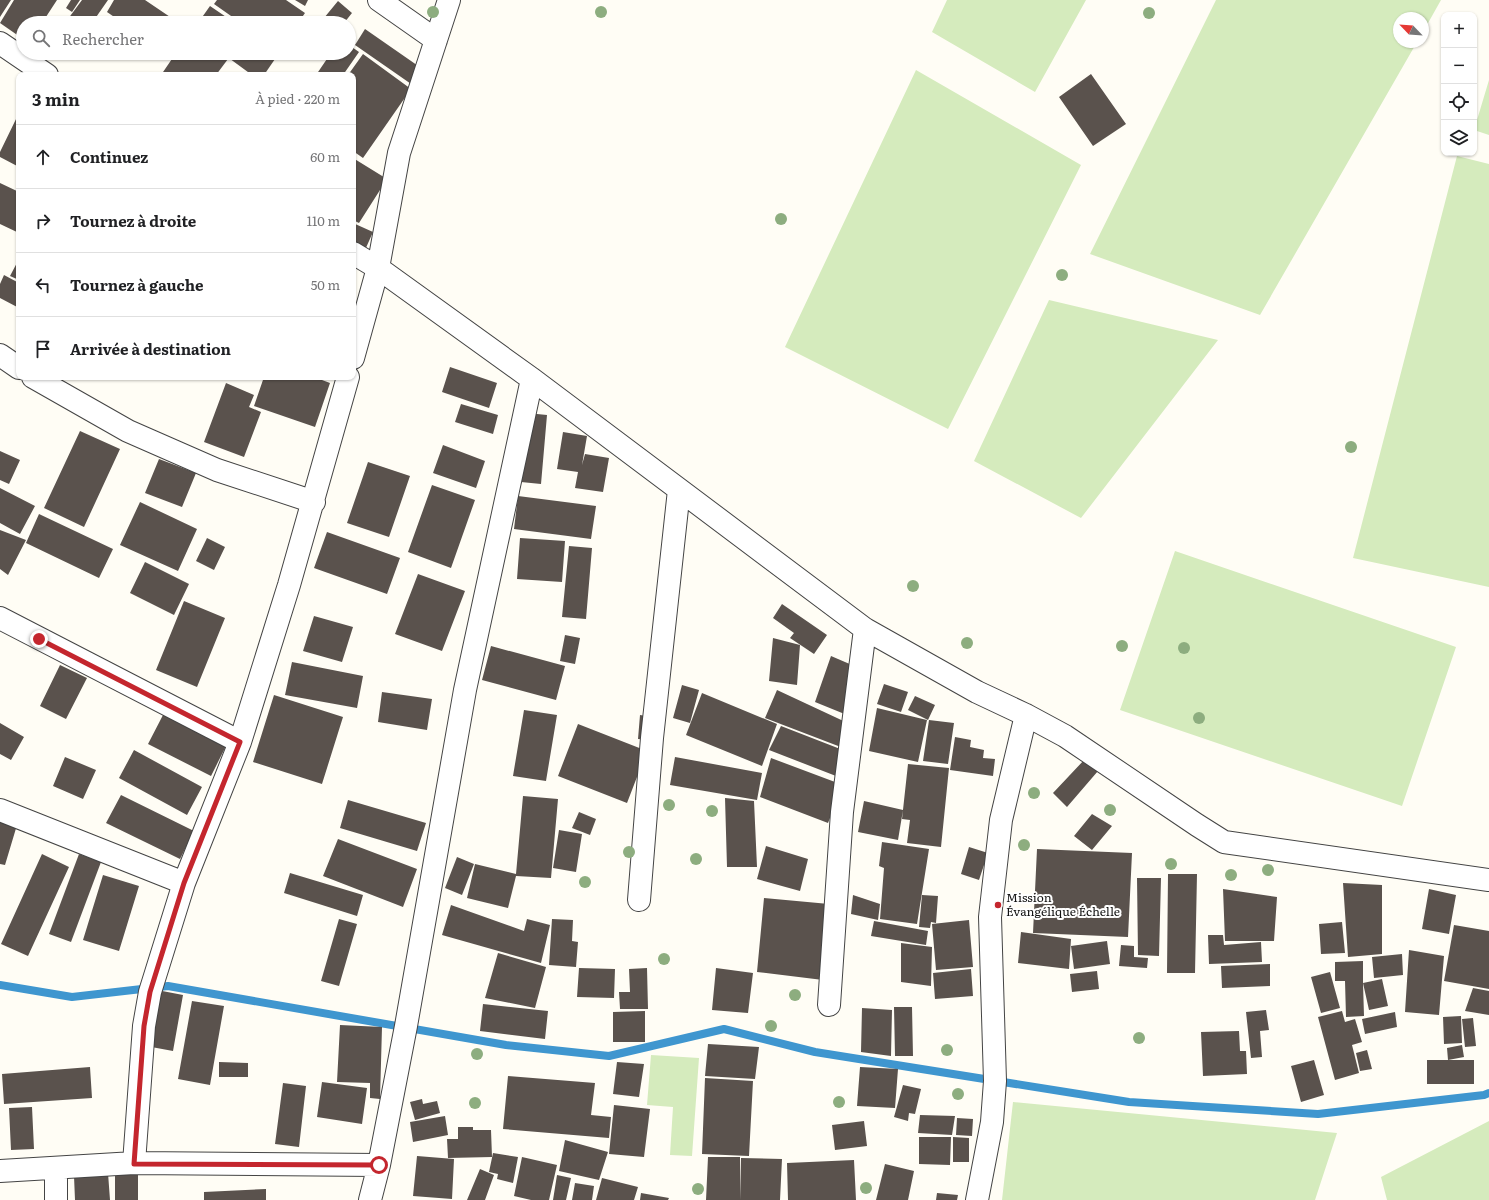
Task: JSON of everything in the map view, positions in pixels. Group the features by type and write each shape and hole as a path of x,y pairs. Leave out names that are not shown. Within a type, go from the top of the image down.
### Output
{"street":[{"path":"379,0 436,40"},
{"path":"356,347 378,268 399,153 449,0"},
{"path":"0,43 16,54"},
{"path":"25,60 43,72"},
{"path":"356,255 378,268 532,379 865,629 977,692 1026,714 1065,736 1224,842 1489,880"},
{"path":"0,355 16,366"},
{"path":"370,1200 379,1165 406,1026 465,690 532,379"},
{"path":"38,380 128,432 217,470 314,502"},
{"path":"134,1164 144,1026 150,992 184,883 240,742 290,585 347,380"},
{"path":"639,900 652,738 679,490"},
{"path":"0,618 240,742"},
{"path":"829,1005 842,812 865,629"},
{"path":"977,1200 992,1122 995,1081 990,917 1001,820 1026,714"},
{"path":"0,810 184,883"},
{"path":"0,1171 134,1164 379,1165"},
{"path":"56,1169 56,1200"}],"green space":[{"path":"947,0 1086,0 1035,92 932,32"},
{"path":"1216,0 1441,0 1429,21 1429,12 1393,12 1393,48 1414,48 1260,315 1090,254"},
{"path":"916,70 1081,165 948,429 785,347"},
{"path":"1489,80 1489,135 1477,131 1477,120"},
{"path":"1457,156 1489,164 1489,587 1353,558"},
{"path":"1049,300 1218,340 1081,518 974,461"},
{"path":"1175,551 1456,647 1402,806 1120,710"},
{"path":"651,1055 699,1058 692,1156 670,1155 673,1107 647,1105"},
{"path":"1013,1102 1337,1133 1315,1200 1002,1200"},
{"path":"1489,1121 1489,1200 1387,1200 1381,1177"}],"building":[{"path":"0,0 11,0 0,17"},
{"path":"14,0 57,0 47,16 16,16 16,34 0,23"},
{"path":"71,0 80,0 72,12 66,8"},
{"path":"82,0 108,0 97,16 70,16"},
{"path":"114,0 145,0 169,16 113,16 107,12"},
{"path":"217,0 286,0 305,13 303,16 231,16 214,4"},
{"path":"295,0 308,0 305,6"},
{"path":"338,1 352,13 350,16 326,16"},
{"path":"210,6 225,16 203,16"},
{"path":"365,29 424,70 414,86 356,46"},
{"path":"363,54 411,89 363,158 356,153 356,72 350,72"},
{"path":"171,60 227,60 218,72 163,72"},
{"path":"232,60 274,60 266,72 248,72"},
{"path":"326,60 353,60 345,72 318,72"},
{"path":"1091,74 1126,124 1093,146 1059,97"},
{"path":"16,119 16,165 0,157 0,152"},
{"path":"356,160 387,179 359,223 356,222"},
{"path":"0,183 16,191 16,232 0,224"},
{"path":"356,224 373,232 365,250 356,246"},
{"path":"16,265 16,279 10,276"},
{"path":"4,275 16,281 16,306 0,298 0,284"},
{"path":"450,367 497,383 489,408 442,392"},
{"path":"263,380 322,380 330,383 315,427 254,406"},
{"path":"226,383 254,395 249,407 261,412 244,457 204,442"},
{"path":"461,404 498,415 493,434 455,422"},
{"path":"527,413 547,415 541,484 521,482"},
{"path":"80,431 120,449 84,527 44,508"},
{"path":"563,432 587,436 582,465 585,454 609,458 603,492 575,488 578,472 557,469"},
{"path":"443,445 485,461 476,488 433,473"},
{"path":"0,451 20,460 9,484 0,480"},
{"path":"159,459 196,473 182,507 145,493"},
{"path":"368,462 410,476 389,537 347,523"},
{"path":"432,485 475,500 451,568 408,552"},
{"path":"0,488 35,506 20,534 0,523"},
{"path":"518,496 596,506 591,539 514,529"},
{"path":"140,502 197,529 178,571 120,545"},
{"path":"39,514 113,549 99,578 26,543"},
{"path":"0,530 26,540 8,575 0,569"},
{"path":"327,532 400,558 387,594 314,568"},
{"path":"207,538 225,547 214,570 196,561"},
{"path":"520,538 565,541 562,582 517,579"},
{"path":"569,546 592,548 586,619 562,617"},
{"path":"145,562 189,584 174,615 130,593"},
{"path":"418,574 465,591 442,651 395,634"},
{"path":"184,601 225,618 197,687 156,670"},
{"path":"782,604 827,635 814,654 790,638 794,633 773,618"},
{"path":"314,616 353,627 342,662 303,651"},
{"path":"565,635 580,638 575,664 560,661"},
{"path":"773,638 800,645 797,685 769,681"},
{"path":"491,646 565,666 556,700 482,680"},
{"path":"831,656 859,668 847,715 815,702"},
{"path":"292,662 363,676 357,708 285,695"},
{"path":"60,665 87,678 66,719 40,706"},
{"path":"884,684 908,692 901,712 877,704"},
{"path":"682,685 699,690 690,723 673,718"},
{"path":"777,690 852,725 846,749 765,718"},
{"path":"382,692 432,699 427,730 378,722"},
{"path":"702,693 777,724 762,766 686,735"},
{"path":"274,695 343,717 322,784 253,762"},
{"path":"915,696 935,705 928,720 908,710"},
{"path":"877,708 927,720 918,762 869,751"},
{"path":"524,710 557,715 546,781 513,776"},
{"path":"163,715 226,746 211,776 148,744"},
{"path":"640,715 652,717 649,740 638,739"},
{"path":"929,720 954,723 948,764 923,761"},
{"path":"0,723 24,737 11,760 0,754"},
{"path":"578,724 647,751 627,803 558,776"},
{"path":"781,726 848,752 836,776 769,750"},
{"path":"955,737 971,740 970,747 984,750 983,758 995,759 993,776 950,770"},
{"path":"134,750 202,787 187,815 119,778"},
{"path":"65,757 96,770 83,799 53,786"},
{"path":"675,757 762,773 757,800 670,785"},
{"path":"771,758 843,785 828,823 760,797"},
{"path":"1085,759 1098,771 1067,807 1053,793"},
{"path":"908,764 949,768 941,847 907,843 910,820 902,819"},
{"path":"121,795 194,831 180,859 106,823"},
{"path":"523,796 558,799 551,878 516,876 508,908 467,898 475,864 516,874"},
{"path":"725,798 754,801 757,867 727,867"},
{"path":"348,800 426,823 417,851 340,828"},
{"path":"864,801 903,810 898,840 858,832"},
{"path":"579,812 596,819 590,835 572,828"},
{"path":"1092,814 1112,826 1092,850 1074,836"},
{"path":"0,820 17,825 5,865 0,864"},
{"path":"559,830 582,834 576,872 553,868"},
{"path":"338,839 417,869 403,907 323,876"},
{"path":"882,842 929,849 917,924 880,919 884,868 879,866"},
{"path":"766,846 808,859 800,891 757,879"},
{"path":"969,847 988,853 979,880 961,874"},
{"path":"1037,849 1132,853 1128,937 1033,933"},
{"path":"42,854 69,867 28,956 1,944"},
{"path":"79,854 101,862 71,942 49,934"},
{"path":"457,857 474,864 462,895 445,888"},
{"path":"290,873 363,895 357,916 284,893"},
{"path":"1168,874 1197,874 1195,973 1167,973"},
{"path":"103,875 139,886 119,951 83,940"},
{"path":"1137,878 1161,878 1159,956 1138,955"},
{"path":"1343,883 1382,885 1382,954 1348,957"},
{"path":"1223,889 1277,897 1274,941 1225,941"},
{"path":"1429,889 1456,895 1449,934 1422,929"},
{"path":"853,895 880,904 878,920 851,914"},
{"path":"922,895 938,896 936,923 931,922 930,928 919,927"},
{"path":"764,898 829,904 823,980 757,972"},
{"path":"451,905 524,931 527,919 550,925 541,963 442,935"},
{"path":"339,919 357,924 339,986 321,981"},
{"path":"552,919 573,920 572,941 578,942 576,967 549,965"},
{"path":"969,920 973,967 936,970 932,924"},
{"path":"874,921 928,931 926,945 871,936"},
{"path":"1342,922 1345,953 1321,954 1319,924"},
{"path":"1454,925 1489,931 1489,989 1444,981"},
{"path":"1021,932 1071,939 1069,969 1018,963"},
{"path":"1208,935 1223,935 1224,945 1261,942 1262,962 1209,964"},
{"path":"1107,941 1110,964 1074,969 1071,946"},
{"path":"901,943 932,947 931,986 901,982"},
{"path":"1121,945 1134,946 1134,957 1148,958 1147,968 1119,966"},
{"path":"1409,950 1444,956 1439,1015 1405,1012"},
{"path":"498,953 546,967 535,1008 485,998"},
{"path":"1402,954 1403,975 1374,978 1372,957"},
{"path":"1363,961 1364,1016 1346,1017 1345,981 1335,981 1335,962"},
{"path":"1270,964 1270,986 1222,988 1221,966"},
{"path":"579,968 615,969 614,998 577,997"},
{"path":"647,968 648,1009 620,1009 619,992 630,992 629,969"},
{"path":"716,968 753,973 748,1013 712,1010"},
{"path":"971,969 973,996 935,999 933,973"},
{"path":"1097,971 1099,989 1072,992 1070,974"},
{"path":"1330,972 1340,1008 1321,1013 1311,977"},
{"path":"1382,979 1388,1006 1369,1010 1363,983"},
{"path":"1473,988 1489,991 1489,1015 1465,1011"},
{"path":"157,990 183,995 173,1051 146,1046"},
{"path":"192,1001 224,1006 210,1085 178,1079"},
{"path":"483,1004 548,1011 545,1039 480,1031"},
{"path":"894,1007 912,1007 913,1056 895,1056"},
{"path":"862,1008 892,1010 891,1056 861,1052"},
{"path":"1266,1010 1269,1030 1260,1031 1262,1057 1251,1058 1246,1012"},
{"path":"645,1011 645,1042 613,1042 613,1012"},
{"path":"1342,1011 1345,1022 1355,1019 1362,1042 1352,1045 1359,1073 1335,1080 1318,1017"},
{"path":"1395,1012 1397,1027 1365,1034 1362,1019"},
{"path":"1461,1016 1462,1043 1444,1044 1443,1017"},
{"path":"1473,1018 1476,1046 1465,1047 1462,1019"},
{"path":"340,1025 382,1027 380,1099 370,1098 370,1083 337,1082"},
{"path":"1239,1031 1240,1051 1246,1051 1247,1074 1203,1076 1201,1032"},
{"path":"708,1044 759,1047 755,1079 705,1076"},
{"path":"1462,1045 1464,1057 1448,1060 1447,1048"},
{"path":"1367,1050 1372,1069 1360,1071 1356,1053"},
{"path":"1314,1060 1324,1095 1301,1102 1291,1066"},
{"path":"1427,1060 1474,1060 1474,1084 1427,1084"},
{"path":"219,1062 248,1063 248,1077 219,1077"},
{"path":"617,1062 644,1064 639,1097 613,1094"},
{"path":"90,1067 92,1098 4,1104 2,1074"},
{"path":"860,1067 898,1069 895,1108 857,1106"},
{"path":"508,1076 595,1083 591,1115 611,1117 609,1138 503,1129"},
{"path":"705,1078 753,1081 749,1156 702,1154"},
{"path":"322,1082 367,1088 362,1124 317,1117"},
{"path":"283,1083 306,1086 299,1147 275,1144"},
{"path":"903,1085 921,1089 915,1114 909,1113 908,1121 894,1117"},
{"path":"422,1099 423,1104 437,1101 440,1113 415,1120 410,1102"},
{"path":"614,1105 650,1109 644,1157 609,1154"},
{"path":"32,1107 34,1149 11,1150 9,1108"},
{"path":"920,1115 955,1116 952,1135 918,1133"},
{"path":"445,1116 448,1135 413,1142 410,1122"},
{"path":"957,1118 973,1119 972,1136 956,1135"},
{"path":"864,1121 867,1146 835,1150 832,1125"},
{"path":"458,1127 473,1127 473,1130 491,1130 492,1157 448,1158 447,1139 458,1139"},
{"path":"919,1137 951,1137 950,1165 919,1164"},
{"path":"953,1137 969,1138 969,1162 953,1162"},
{"path":"565,1140 608,1152 599,1180 559,1171"},
{"path":"493,1153 518,1157 513,1183 497,1179 498,1174 489,1172"},
{"path":"417,1156 454,1159 452,1199 413,1196"},
{"path":"522,1157 557,1165 549,1200 531,1200 514,1196"},
{"path":"708,1157 740,1157 740,1200 706,1200"},
{"path":"741,1158 782,1159 780,1200 740,1200"},
{"path":"854,1160 856,1200 788,1200 787,1163"},
{"path":"885,1164 914,1171 908,1200 876,1200"},
{"path":"480,1169 494,1175 485,1200 467,1200"},
{"path":"115,1172 138,1172 138,1200 115,1200"},
{"path":"108,1173 110,1200 75,1200 74,1176"},
{"path":"557,1175 571,1178 566,1200 553,1200"},
{"path":"602,1178 638,1187 634,1200 596,1200"},
{"path":"575,1183 594,1186 592,1200 572,1200"},
{"path":"266,1189 266,1200 204,1200 204,1192"},
{"path":"641,1193 669,1198 668,1200 640,1200"},
{"path":"937,1193 958,1195 957,1200 936,1200"}],"waterway":[{"path":"0,985 72,997 168,986 506,1045 609,1056 724,1029 815,1052 1129,1102 1318,1114 1484,1095 1489,1093"}],"place":[{"name":"Mission Évangélique Échelle","path":"998,905"}],"route":[{"path":"39,639 240,742 184,883 150,992 144,1026 134,1164 379,1165"}]}
